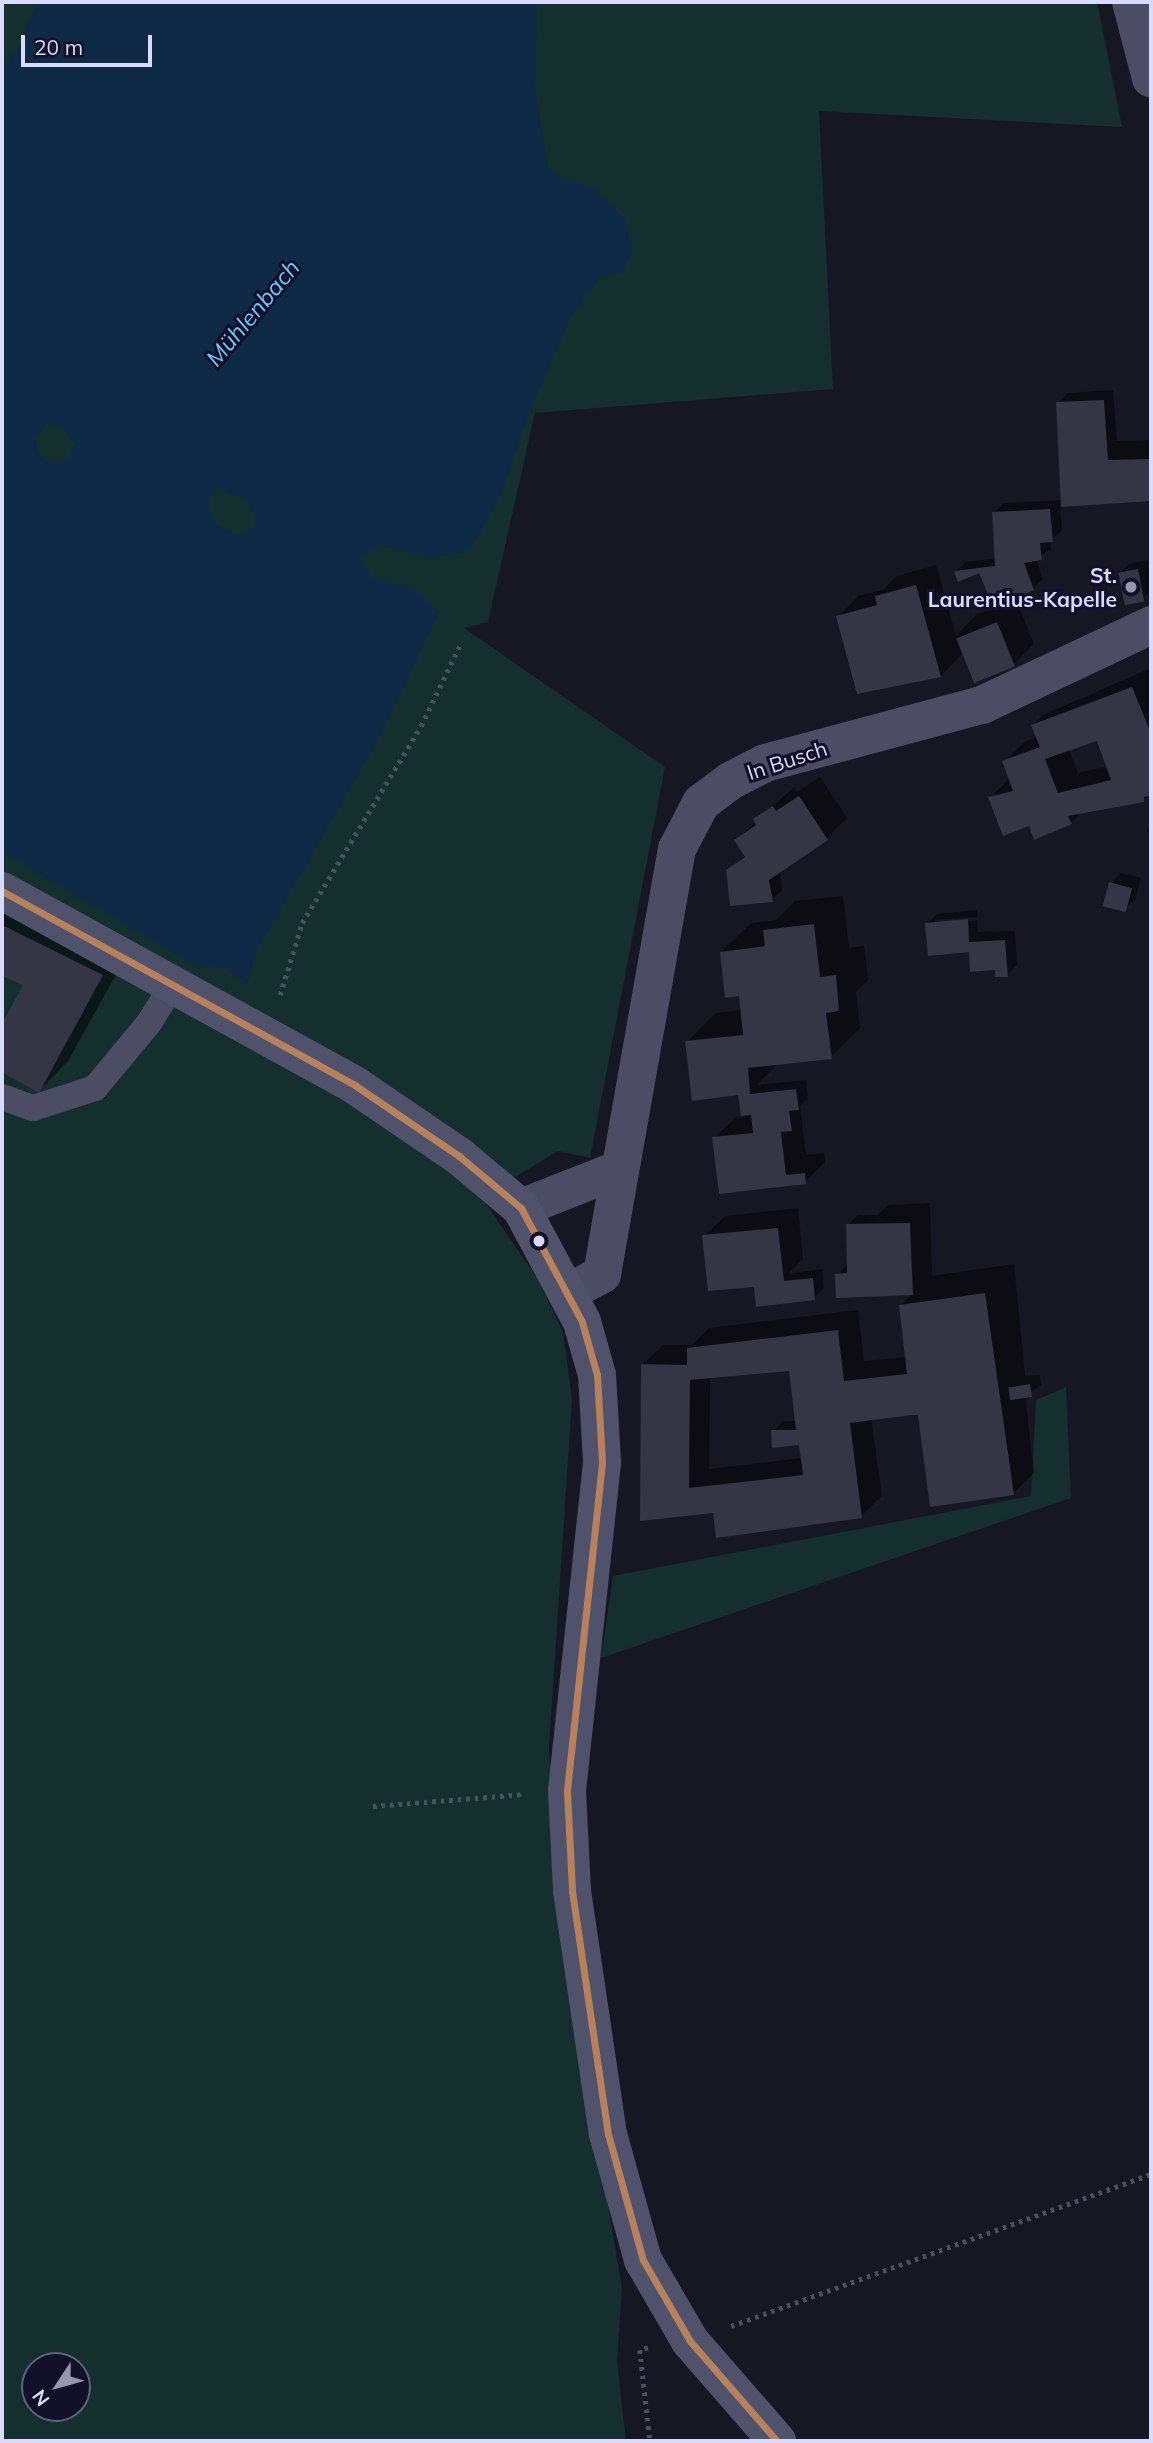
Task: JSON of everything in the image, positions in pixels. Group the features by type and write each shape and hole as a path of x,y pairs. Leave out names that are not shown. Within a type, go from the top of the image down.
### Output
{"street":[{"path":"1131,2 1151,78"},
{"name":"In Busch","path":"567,1293 602,1274 677,849 701,803 730,781 765,763 982,705 1151,625"},
{"path":"2,891 267,1036 367,1094 459,1156 521,1208 582,1322 597,1375 603,1463 567,1791 572,1891 608,2134 643,2260 690,2341 777,2441"},
{"path":"521,1208 620,1169"}],"lane":[{"path":"2,1097 33,1108 95,1087 149,1023 173,984"}],"path":[{"path":"267,1036 302,923 421,726 460,645"},
{"path":"373,1806 567,1791"},
{"path":"650,2441 640,2350 690,2341 1151,2174"}],"green space":[{"path":"2,2 1097,2 1122,127 819,111 833,389 535,413 488,622 464,628 665,767 590,1158 558,1151 517,1176 475,1188 537,1278 563,1332 572,1399 549,1747 562,1930 622,2288 617,2361 626,2441 2,2441"},
{"path":"1066,1387 1071,1498 601,1658 613,1576 1031,1496 1036,1400"}],"water":[{"name":"Mühlenbach","path":"37,2 537,2 535,89 548,167 562,180 588,185 625,219 633,249 622,273 599,278 571,317 530,410 500,497 469,551 429,558 379,545 362,559 371,577 417,590 439,612 379,738 257,950 248,983 226,969 192,964 2,852 2,69 20,46","holes":["49,423 60,427 76,443 67,459 48,463 39,455 35,437","217,490 246,499 256,519 253,527 238,535 216,524 207,502"]}],"building":[{"path":"1104,400 1108,460 1151,459 1151,501 1061,507 1056,402"},
{"path":"1050,509 1053,542 1040,543 1042,560 1024,563 1034,590 994,608 979,573 958,582 954,571 995,566 992,512"},
{"name":"St. Laurentius-Kapelle","path":"1138,569 1144,601 1125,605 1118,573"},
{"path":"916,585 941,677 857,694 836,616 877,605 875,596"},
{"path":"997,622 1015,667 974,683 956,638"},
{"path":"1132,687 1151,733 1151,796 1144,797 1144,802 1068,816 1072,824 1034,840 1029,826 1003,836 988,797 1013,791 1002,761 1040,747 1031,725","holes":["1097,741 1111,780 1058,793 1045,759"]},
{"path":"799,796 828,840 769,880 773,902 730,906 726,870 745,857 734,840 756,825 753,819 773,806 776,811"},
{"path":"1109,882 1132,888 1126,912 1103,906"},
{"path":"968,919 969,942 1005,940 1008,977 995,977 995,970 970,972 969,952 928,956 925,923"},
{"path":"814,924 820,977 836,975 839,1011 826,1013 832,1059 748,1068 750,1094 796,1089 799,1110 789,1111 792,1131 781,1132 786,1175 805,1173 806,1184 719,1194 712,1137 753,1133 751,1115 741,1116 738,1095 692,1101 685,1041 743,1035 739,996 725,998 720,952 765,946 763,930"},
{"path":"2,925 103,975 39,1093 2,1072 2,1024 23,985 2,976"},
{"path":"910,1223 913,1295 836,1298 835,1274 847,1273 846,1224"},
{"path":"778,1228 784,1281 813,1278 815,1300 756,1307 754,1287 708,1291 702,1235"},
{"path":"985,1293 1014,1495 930,1507 918,1415 912,1415 850,1423 862,1518 716,1538 713,1513 640,1521 641,1364 687,1365 687,1348 838,1330 844,1381 907,1374 899,1305","holes":["789,1371 796,1430 771,1430 772,1448 799,1445 803,1475 689,1488 690,1380"]},
{"path":"1030,1384 1032,1397 1010,1400 1008,1387"}],"transit line":[{"path":"2,891 356,1086 459,1156 521,1208 582,1322 597,1375 602,1463 567,1791 572,1891 608,2134 643,2260 690,2341 777,2441"}],"place":[{"name":"St. Laurentius-Kapelle","path":"1131,587"}]}
